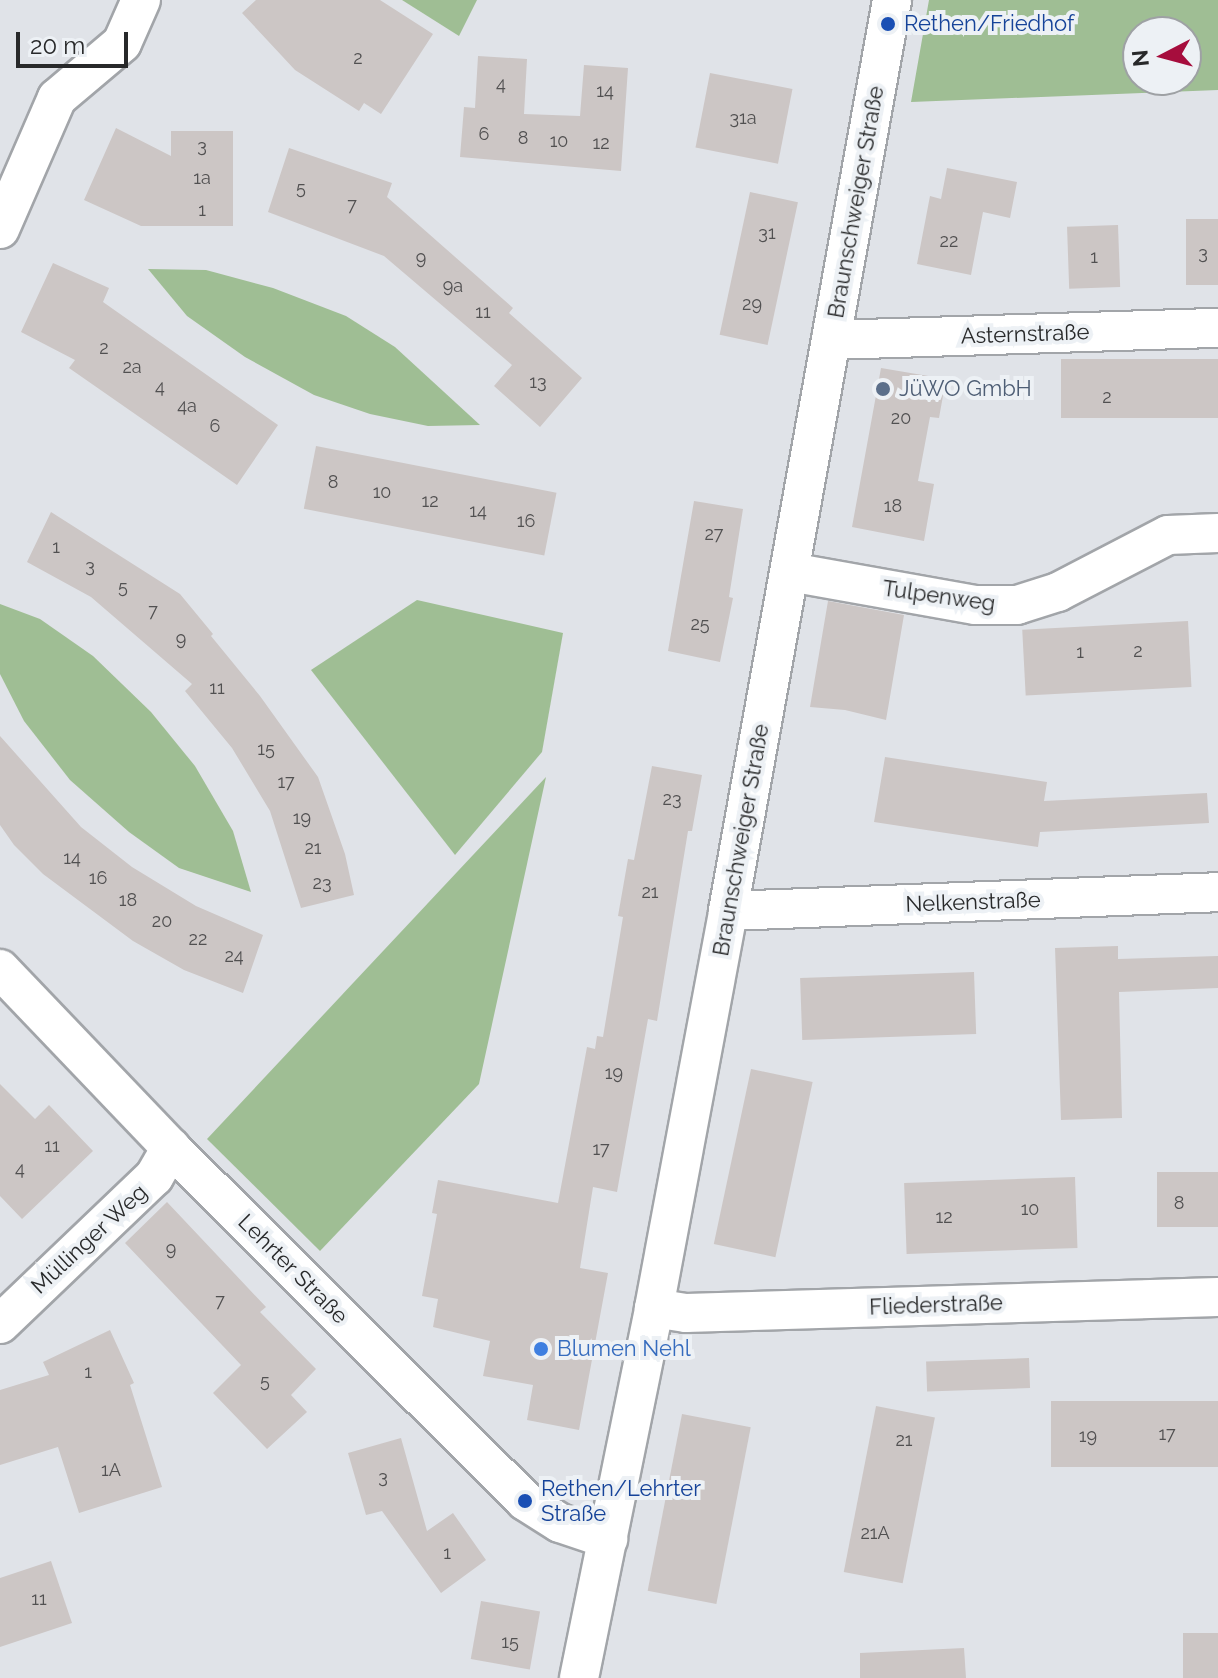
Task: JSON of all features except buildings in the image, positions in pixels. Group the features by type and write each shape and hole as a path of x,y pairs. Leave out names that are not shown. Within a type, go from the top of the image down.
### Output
{"street":[{"path":"0,229 57,98 122,43 141,0"},
{"name":"Braunschweiger Straße","path":"579,1678 654,1308 892,0"},
{"name":"Asternstraße","path":"831,340 1218,328"},
{"name":"Tulpenweg","path":"790,572 975,605 1017,605 1058,592 1168,535 1218,533"},
{"name":"Nelkenstraße","path":"728,911 1218,892"},
{"name":"Lehrter Straße","path":"0,969 171,1148 525,1501 560,1523 608,1539"},
{"name":"Müllinger Weg","path":"0,1324 154,1177 171,1148"},
{"name":"Fliederstraße","path":"654,1308 686,1313 1218,1297"}],"green space":[{"path":"402,0 477,0 459,36"},
{"path":"929,0 1218,0 1218,90 1202,91 1202,16 1122,16 1122,94 911,102"},
{"path":"148,269 206,270 273,288 346,316 395,347 480,425 428,426 370,414 314,395 245,357 187,316"},
{"path":"417,600 563,633 542,752 455,855 311,670"},
{"path":"0,604 40,619 93,656 151,712 195,766 233,831 251,892 179,868 129,832 70,780 24,721 0,674"},
{"path":"546,777 479,1084 320,1251 207,1139"}],"place":[{"name":"Rethen/Friedhof","path":"888,24"},
{"name":"JüWO GmbH","path":"883,389"},
{"name":"Blumen Nehl","path":"541,1349"},
{"name":"Rethen/Lehrter Straße","path":"525,1501"}]}
